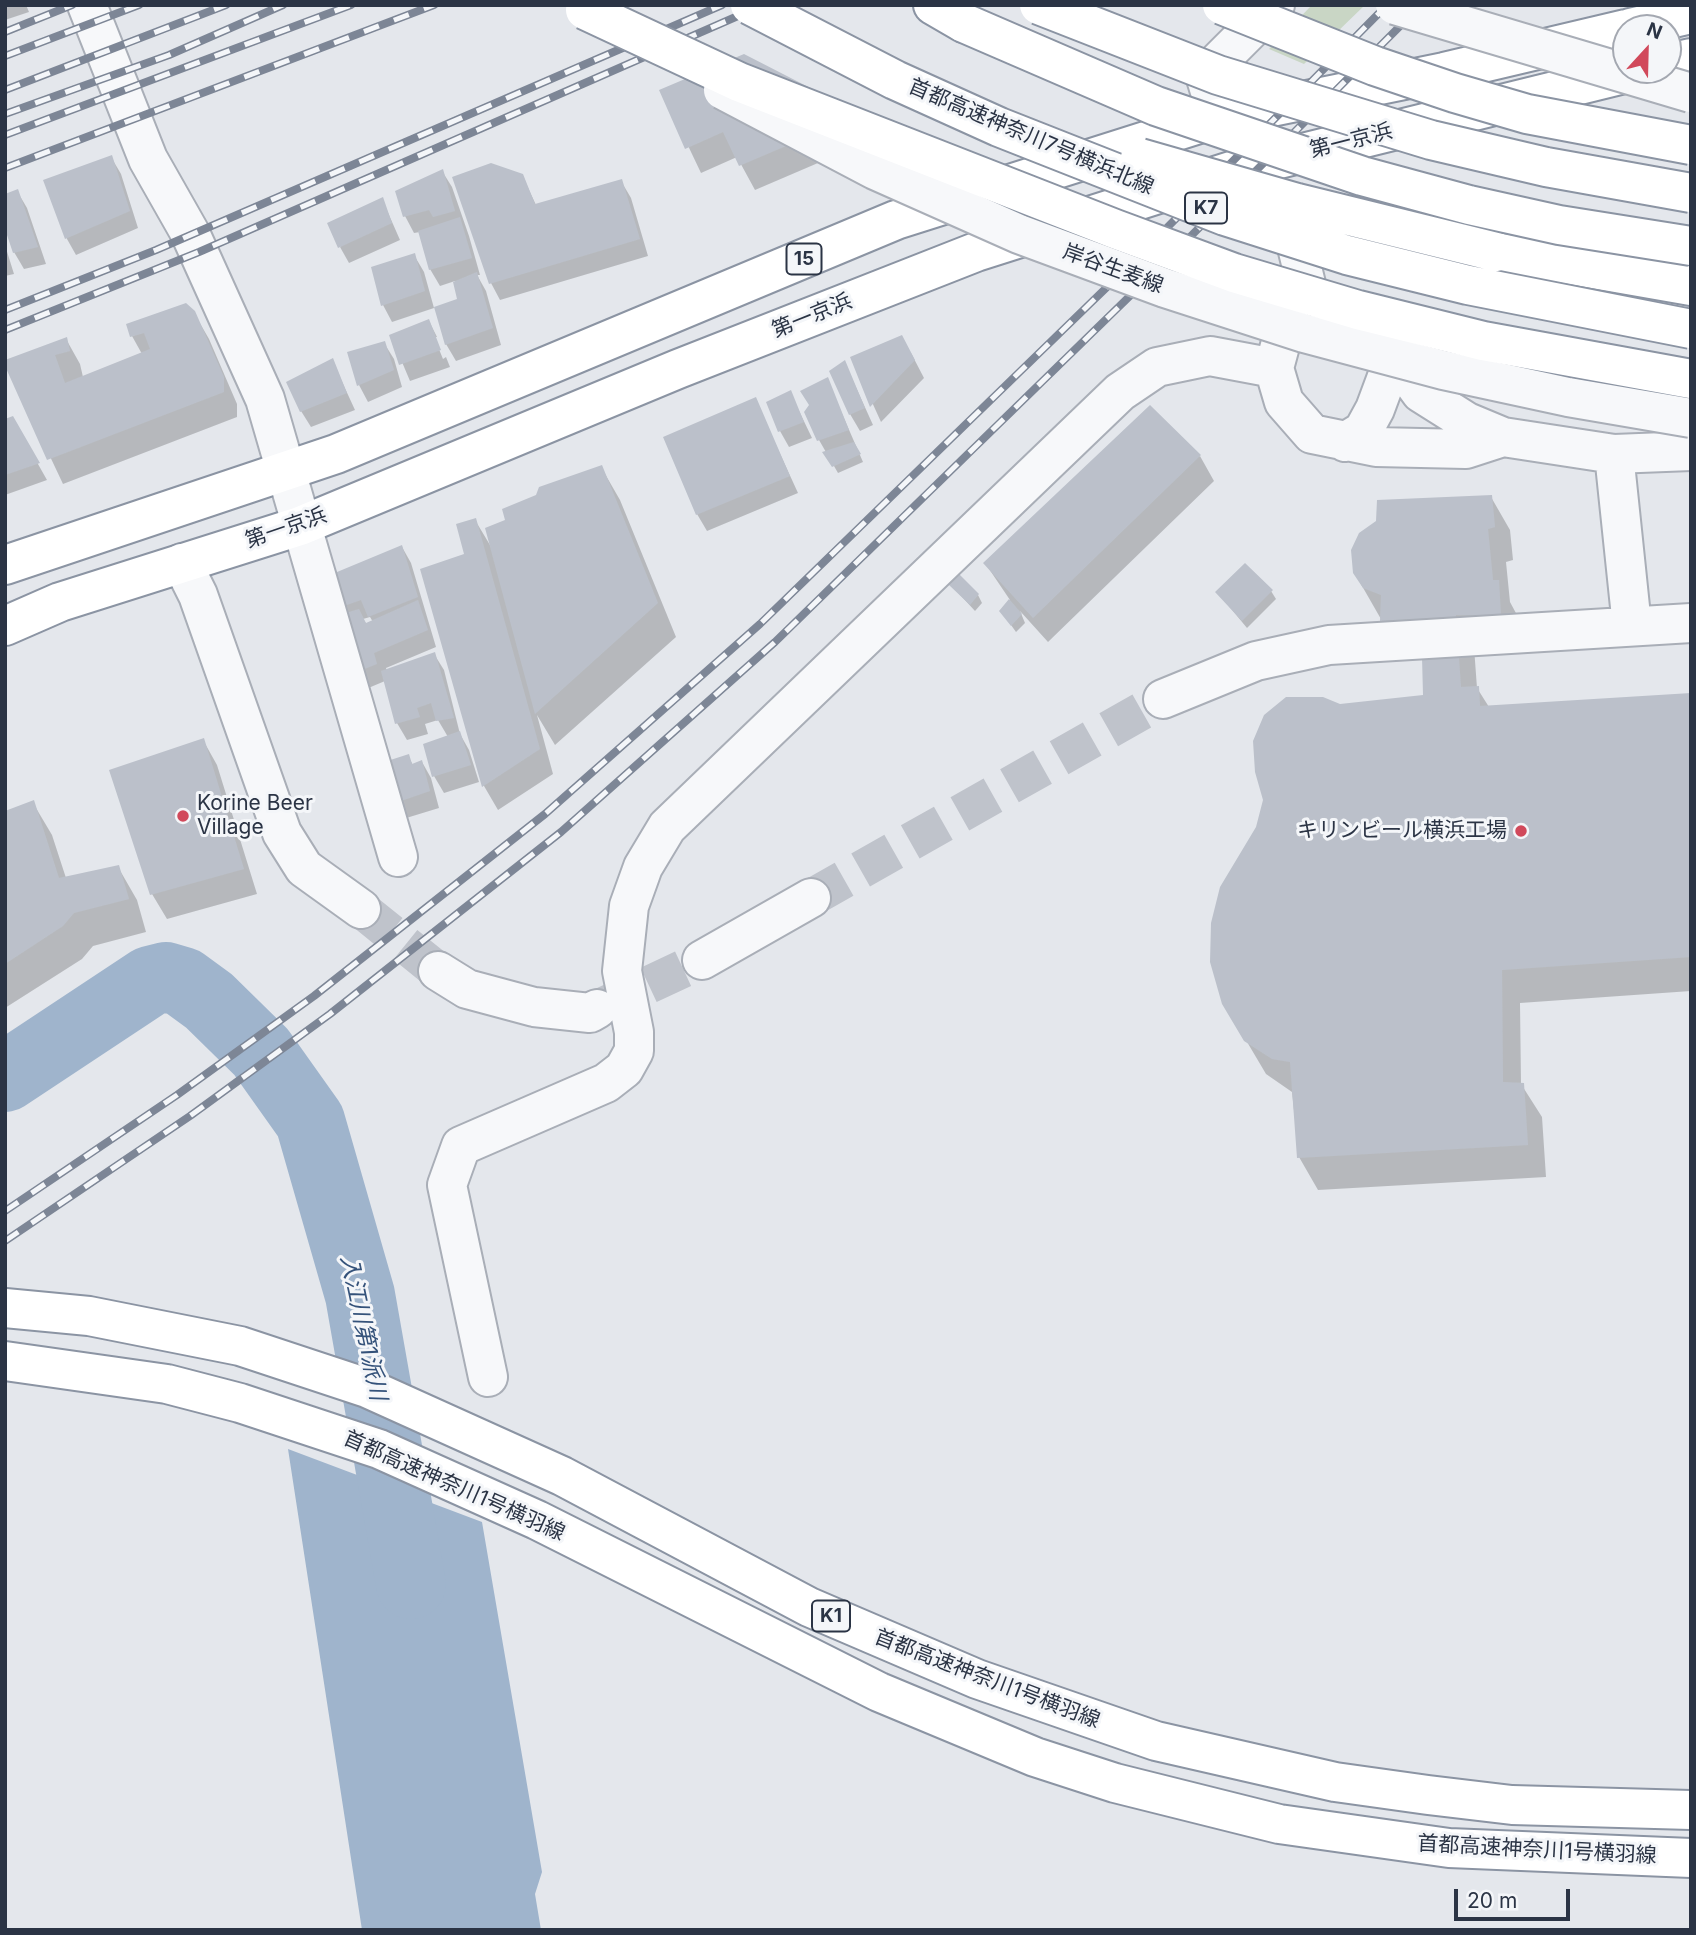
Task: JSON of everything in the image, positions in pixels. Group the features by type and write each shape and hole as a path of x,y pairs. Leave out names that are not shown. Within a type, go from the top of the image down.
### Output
{"highway":[{"name":"首都高速神奈川7号横浜北線","path":"750,5 895,80 999,127 1225,216 1347,255 1468,285 1691,329"},
{"path":"760,5 878,60 971,99 1069,135 1181,171 1496,252 1691,286"},
{"path":"933,5 1060,66 1156,106 1362,176 1469,205 1559,225 1691,246"},
{"path":"1039,5 1218,75 1431,140 1546,167 1691,193"},
{"path":"1222,5 1375,66 1455,93 1527,114 1691,145"},
{"path":"581,8 739,82 1234,273 1358,310 1483,341 1691,379"},
{"name":"15","path":"5,565 336,454 896,220 1218,118 1444,72 1612,32"},
{"name":"第一京浜","path":"5,626 60,602 300,526 678,369 976,251 1276,160 1612,77"},
{"name":"首都高速神奈川1号横羽線","path":"5,1308 89,1316 240,1346 368,1388 562,1476 809,1607 977,1679 1156,1741 1335,1782 1427,1796 1538,1806 1691,1810"},
{"name":"首都高速神奈川1号横羽線","path":"5,1361 167,1384 240,1403 379,1449 537,1520 879,1692 1035,1757 1128,1787 1279,1824 1437,1846 1605,1857 1691,1858"}],"street":[{"path":"87,5 148,159 190,233 265,399 300,526 346,670 398,857"},
{"path":"1218,118 1205,75 1275,5"},
{"path":"1395,5 1691,93"},
{"name":"岸谷生麦線","path":"581,8 729,93 875,170 1019,233 1165,288 1304,334 1443,370 1568,397 1691,418"},
{"path":"1276,160 1314,317"},
{"path":"1503,438 1466,449 1376,447 1312,434 1284,402 1274,368 1282,341 1314,317 1344,316 1363,322 1388,347 1421,393 1467,422 1503,438 1614,454 1691,451"},
{"path":"1345,442 1363,431 1375,409 1388,373 1388,347"},
{"path":"488,1377 447,1185 461,1146 606,1083 624,1069 634,1051 622,971 629,906 643,867 667,827 1120,392 1157,367 1210,356 1274,368"},
{"path":"1614,454 1632,626"},
{"path":"182,563 198,595 282,833 304,868 361,909"},
{"path":"1163,699 1256,661 1329,645 1691,623"},
{"path":"702,960 811,898"},
{"path":"438,971 467,989 534,1007 590,1013 597,1009"}],"green space":[{"path":"1312,5 1365,5 1304,64 1269,49"}],"water":[{"path":"288,1449 482,1522 542,1872 535,1894 541,1930 362,1930"}],"building":[{"path":"744,54 861,114 739,166 723,132 685,149 659,90"},
{"path":"112,155 130,211 65,239 43,180"},
{"path":"491,163 523,174 535,204 622,179 640,239 489,284 452,177"},
{"path":"443,169 455,211 433,217 429,210 403,217 395,191"},
{"path":"18,189 38,247 13,253 5,229 5,194"},
{"path":"383,197 392,223 338,248 327,223"},
{"path":"460,217 472,258 429,270 418,231"},
{"path":"415,253 425,291 381,306 371,267"},
{"path":"477,272 493,328 445,345 434,307 457,299 453,282"},
{"path":"186,303 195,311 224,377 224,392 47,460 5,366 5,360 67,337 70,351 55,355 65,383 150,349 144,333 130,337 126,324"},
{"path":"429,319 441,350 399,365 389,335"},
{"path":"902,335 915,360 870,407 850,357"},
{"path":"385,341 394,370 357,386 347,352"},
{"path":"333,358 347,393 300,412 286,382"},
{"path":"845,360 865,408 849,415 829,371"},
{"path":"828,377 849,430 817,441 804,412 809,405 800,391"},
{"path":"791,390 804,422 778,432 766,402"},
{"path":"756,397 790,476 696,515 663,437"},
{"path":"1150,405 1201,455 1033,618 983,563"},
{"path":"13,416 40,463 5,475 5,419"},
{"path":"854,442 861,454 832,467 822,452"},
{"path":"602,465 658,603 535,714 485,528 505,520 502,509 536,495 539,487"},
{"path":"1492,495 1495,527 1488,529 1493,580 1499,580 1501,616 1456,615 1461,687 1479,686 1480,706 1691,693 1691,957 1502,970 1503,1082 1524,1083 1528,1145 1297,1158 1290,1062 1272,1059 1244,1041 1222,1004 1210,962 1211,923 1220,887 1256,827 1263,800 1255,772 1253,741 1264,715 1286,697 1323,697 1340,704 1423,695 1421,619 1380,621 1381,595 1363,588 1353,573 1351,550 1359,533 1376,521 1377,500"},
{"path":"476,518 540,749 482,787 420,569 464,554 456,524"},
{"path":"402,545 418,597 368,617 361,600 335,609 325,577"},
{"path":"1245,563 1273,590 1242,621 1215,592"},
{"path":"958,573 979,594 970,605 949,585"},
{"path":"1009,599 1022,614 1011,626 999,611"},
{"path":"418,600 428,630 374,653 377,664 354,673 336,616 359,609 366,623"},
{"path":"435,652 454,718 436,721 431,703 417,708 420,717 395,724 381,671"},
{"path":"460,731 471,765 432,777 423,744"},
{"path":"204,738 244,869 150,895 109,770"},
{"path":"409,754 412,764 422,760 430,791 392,804 381,763"},
{"path":"34,800 59,878 119,865 129,899 74,913 63,926 5,964 5,811"}],"waterway":[{"name":"入江川第1派川","path":"5,1077 150,981 166,977 183,982 209,1001 261,1052 310,1121 360,1295 411,1584"}],"tunnel":[{"path":"811,898 1163,699"},
{"path":"361,909 438,971"},
{"path":"597,1009 702,960"}],"railway":[{"path":"5,32 72,5"},
{"path":"5,56 139,5"},
{"path":"5,90 226,5"},
{"path":"5,114 169,55 283,5"},
{"path":"5,135 351,5"},
{"path":"5,168 434,5"},
{"path":"5,310 156,250 722,5"},
{"path":"5,330 199,252 763,5"},
{"path":"5,1211 177,1095 314,996 545,814 760,624 1138,257 1387,5"},
{"path":"5,1241 190,1116 330,1014 561,832 775,642 1176,251 1421,5"}],"place":[{"name":"Korine Beer Village","path":"183,816"},
{"name":"キリンビール横浜工場","path":"1521,831"}]}
